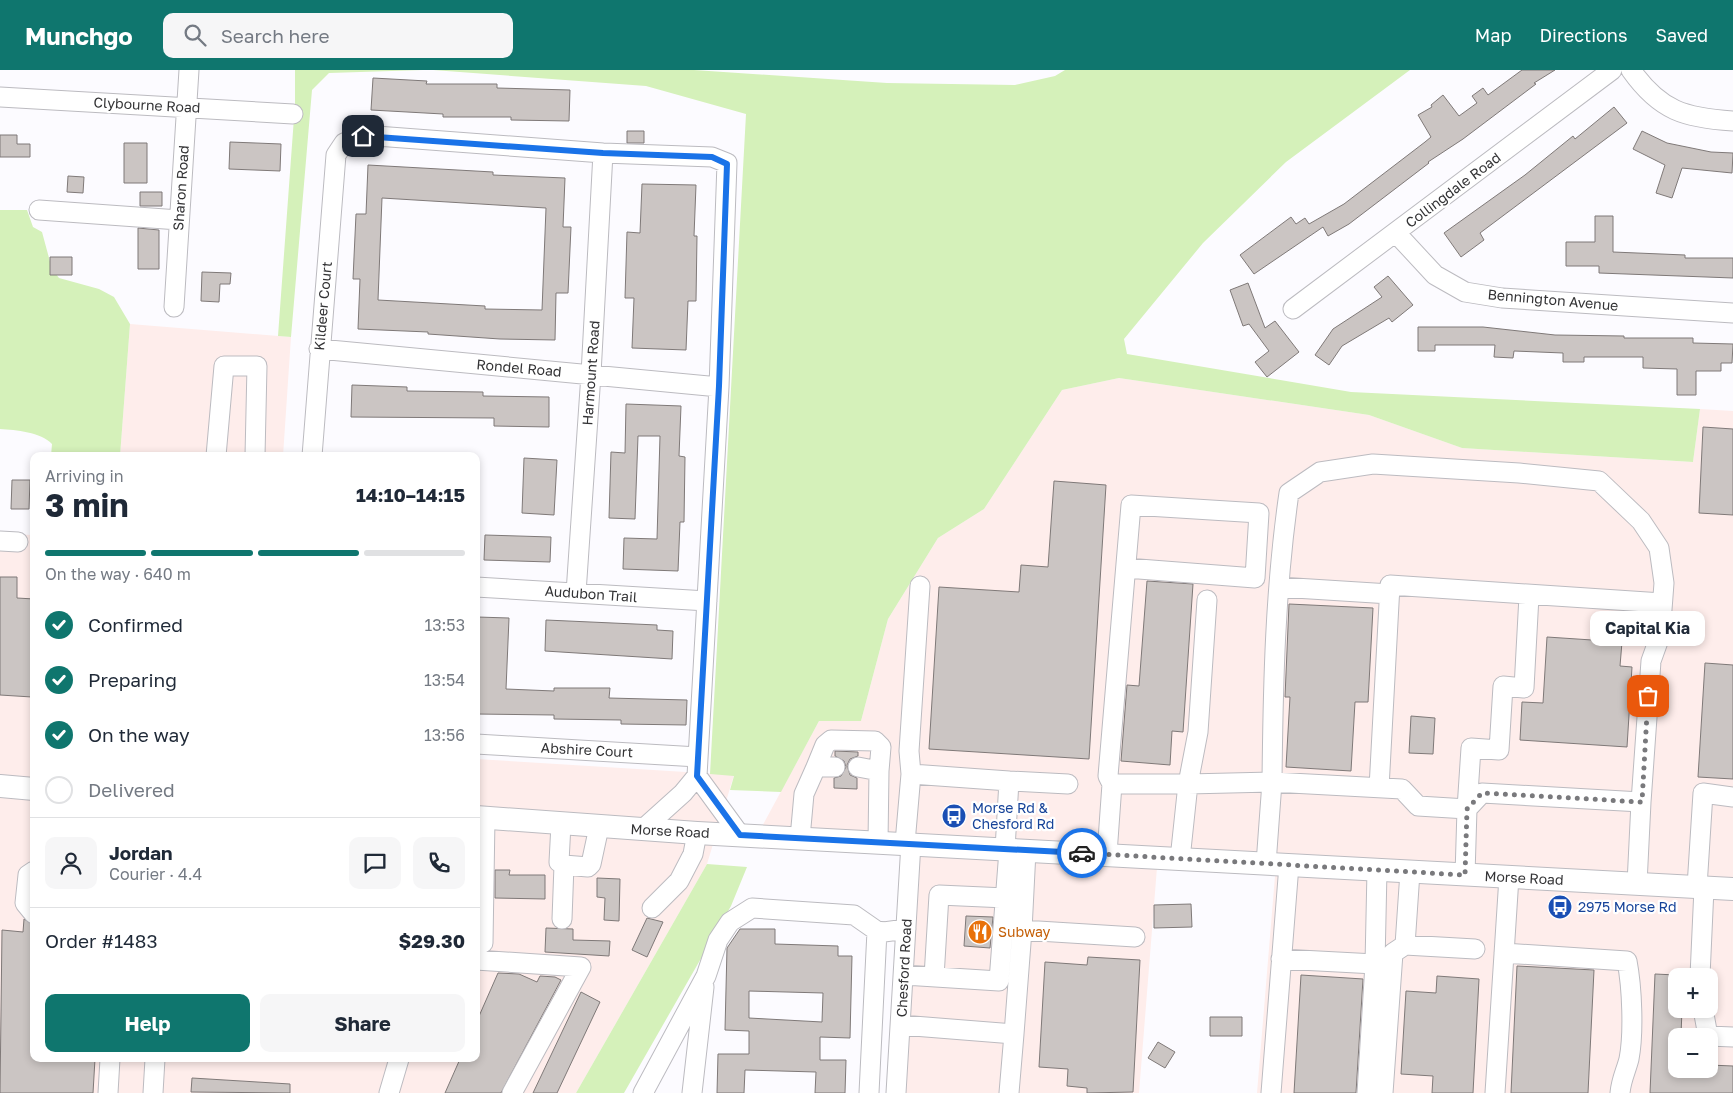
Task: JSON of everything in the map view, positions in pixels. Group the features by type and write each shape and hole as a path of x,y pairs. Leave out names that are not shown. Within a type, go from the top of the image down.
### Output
{"main road":[{"path":"0,786 30,788"},
{"name":"Morse Road","path":"481,817 697,833 1733,889"}],"street":[{"name":"Sharon Road","path":"174,306 189,70"},
{"name":"Collingdale Road","path":"1293,309 1612,70"},
{"path":"1631,70 1666,107 1700,119 1733,121"},
{"name":"Clybourne Road","path":"0,97 293,114"},
{"name":"Kildeer Court","path":"312,452 336,155 344,143 363,136 603,153"},
{"path":"603,153 712,157 727,164 719,386 697,776 683,793 643,829"},
{"name":"Harmount Road","path":"576,593 591,374 603,153"},
{"path":"39,210 179,220"},
{"name":"Bennington Avenue","path":"1396,233 1435,275 1465,292 1502,298 1733,313"},
{"name":"Rondel Road","path":"319,349 719,386"},
{"path":"216,452 224,366 257,366 255,452"},
{"path":"1266,864 1272,782 1273,682 1279,587 1290,493 1320,472 1373,464 1519,473 1599,481 1642,521 1659,548 1664,583 1660,636 1651,661 1637,884"},
{"path":"1107,854 1112,784 1108,776 1126,568 1132,505 1259,513 1255,578 1126,568"},
{"path":"1379,788 1390,585 1529,596 1662,603"},
{"name":"Chesford Road","path":"896,1093 907,923 909,751 920,586"},
{"name":"Audubon Trail","path":"480,587 707,601"},
{"path":"1279,587 1390,594"},
{"path":"1465,875 1471,748 1499,750 1503,686 1524,688 1529,596"},
{"path":"1180,859 1188,784 1198,732 1207,600"},
{"path":"800,838 804,794 825,767 825,745 831,740 875,741 881,747 878,842"},
{"name":"Abshire Court","path":"480,744 698,757"},
{"path":"858,767 879,771"},
{"path":"910,774 1068,784"},
{"path":"697,776 740,835"},
{"path":"1009,781 1013,850 1022,930 1010,1093"},
{"path":"1112,784 1272,782 1402,789 1418,806 1467,809"},
{"path":"1467,809 1482,793 1642,802"},
{"path":"1700,968 1703,793 1733,797"},
{"path":"480,884 481,817"},
{"path":"561,824 558,862 564,865 588,867 591,864 599,827"},
{"path":"652,908 679,881 693,854 697,833"},
{"path":"904,975 999,981 1006,898 1013,850"},
{"path":"562,919 564,865"},
{"path":"1271,1093 1288,865"},
{"path":"1367,1093 1375,964 1377,870"},
{"path":"1406,945 1410,872"},
{"path":"30,874 28,875 25,903 30,909"},
{"path":"1495,1093 1509,877"},
{"path":"934,976 939,895 1006,898"},
{"path":"650,1091 706,976 718,940 730,922 752,908 854,915 878,931 907,923 938,919"},
{"path":"1022,930 1135,937"},
{"path":"868,1093 878,931"},
{"path":"1383,1093 1393,953 1406,945 1476,949"},
{"path":"480,951 581,967 512,1093"},
{"path":"1504,953 1627,961 1632,987 1629,1058 1621,1082 1620,1093"},
{"path":"1281,959 1375,964"},
{"path":"692,1093 706,976"},
{"path":"1705,1018 1708,1036 1733,1037"},
{"path":"901,1025 1014,1034"},
{"path":"108,1093 110,1062"},
{"path":"153,1093 155,1062"},
{"path":"388,1093 398,1062"}],"shaded area":[{"path":"130,324 291,337 283,452 120,452"},
{"path":"1119,378 1369,415 1462,448 1693,462 1700,409 1733,411 1733,1093 1257,1093 1276,864 1158,855 1139,1093 895,1093 910,842 758,834 819,721 861,721 888,619 938,538 984,509 1062,390"},
{"path":"0,534 30,535 30,1062 480,1062 480,759 734,775 707,864 576,1093 0,1093"}],"green space":[{"path":"295,70 423,70 329,73 312,90 291,337 278,336 295,104"},
{"path":"433,70 694,70 887,83 1015,85 1055,76 1065,70 1410,70 1286,162 1203,243 1124,339 1127,354 1351,392 1700,409 1693,462 1462,448 1369,415 1119,378 1062,390 984,509 938,538 888,619 861,721 819,721 781,792 730,790 734,776 710,774 746,114 646,86"},
{"path":"0,210 27,210 33,227 42,232 52,269 59,278 99,289 114,297 130,324 120,452 51,452 52,444 41,437 28,432 0,429"},
{"path":"707,864 747,867 731,906 624,1093 576,1093"}],"building":[{"path":"1522,70 1555,70 1534,83 1536,84 1463,139 1428,162 1349,224 1328,236 1323,227 1254,274 1240,255 1291,217 1296,224 1305,218 1309,224 1344,204 1425,142 1431,137 1418,115 1432,107 1431,105 1443,95 1459,116 1477,103 1472,96 1483,88 1488,95"},
{"path":"373,78 427,81 426,84 497,84 497,88 570,90 569,121 511,120 511,117 443,117 443,114 371,110"},
{"path":"1614,107 1627,123 1480,233 1484,240 1461,257 1444,233 1525,175 1573,136 1575,139"},
{"path":"627,131 644,131 644,143 627,143"},
{"path":"1642,131 1667,143 1711,152 1733,153 1732,173 1682,168 1672,198 1656,193 1665,165 1633,149"},
{"path":"0,135 17,135 17,144 30,144 30,157 0,157"},
{"path":"230,142 281,144 280,171 229,169"},
{"path":"124,143 147,143 147,183 124,183"},
{"path":"368,165 493,172 493,175 565,178 563,227 571,227 568,293 556,293 555,340 500,339 428,334 428,332 358,329 360,279 353,279 356,214 366,214","holes":["382,198 546,208 542,310 485,309 485,306 378,300"]},
{"path":"68,176 84,177 83,193 67,192"},
{"path":"642,184 696,185 694,236 697,236 696,301 688,301 686,350 632,348 634,298 625,298 627,232 640,233"},
{"path":"140,192 162,192 162,206 140,206"},
{"path":"1595,216 1613,216 1613,252 1685,255 1685,258 1733,258 1733,278 1599,273 1599,266 1566,266 1566,242 1595,242"},
{"path":"138,228 159,230 159,269 138,269"},
{"path":"50,257 72,257 72,275 50,275"},
{"path":"202,272 231,273 230,284 220,284 219,302 201,301"},
{"path":"1388,276 1413,305 1392,322 1389,318 1342,346 1329,365 1315,355 1333,329 1382,297 1374,287"},
{"path":"1248,283 1265,328 1275,321 1299,352 1267,377 1255,362 1269,351 1249,324 1243,326 1230,290"},
{"path":"1418,327 1483,327 1555,335 1624,336 1624,338 1693,338 1693,343 1733,344 1732,363 1721,363 1721,371 1696,371 1696,395 1677,395 1677,369 1643,368 1643,357 1584,357 1584,362 1563,362 1563,353 1514,351 1513,358 1494,357 1495,345 1435,345 1435,351 1418,351"},
{"path":"352,385 407,387 407,391 483,392 483,396 549,397 549,427 494,426 494,418 351,417"},
{"path":"626,404 681,406 679,456 685,457 684,522 680,522 678,571 623,569 624,538 657,539 660,436 638,436 635,519 609,518 611,452 625,453"},
{"path":"1703,427 1733,429 1733,515 1699,513"},
{"path":"524,458 557,460 554,515 522,513"},
{"path":"12,480 30,480 29,509 11,509"},
{"path":"1054,481 1106,485 1089,759 929,749 939,587 1019,592 1021,565 1048,567"},
{"path":"485,535 551,537 550,562 484,560"},
{"path":"0,577 17,577 17,598 30,599 30,697 0,695"},
{"path":"1147,581 1193,584 1183,732 1172,731 1170,765 1121,761 1127,685 1139,686"},
{"path":"1289,604 1373,608 1368,702 1355,702 1351,771 1286,767 1290,697 1285,697"},
{"path":"480,617 509,618 506,689 554,691 554,688 610,688 609,698 687,700 686,725 621,724 621,720 554,719 554,715 480,714"},
{"path":"546,620 657,625 657,630 673,631 672,659 545,651"},
{"path":"1547,637 1622,642 1620,666 1632,667 1627,747 1520,740 1522,702 1543,703"},
{"path":"1705,663 1733,665 1733,779 1698,777"},
{"path":"1411,716 1435,718 1433,754 1409,753"},
{"path":"835,751 858,752 858,756 850,759 847,765 850,775 857,778 857,789 834,788 834,778 841,776 846,767 844,761 835,756"},
{"path":"495,870 510,870 509,875 545,875 545,899 495,898"},
{"path":"597,878 620,879 619,921 604,920 605,898 597,897"},
{"path":"1191,904 1192,927 1154,928 1154,905"},
{"name":"Subway","path":"966,916 993,917 990,948 964,946"},
{"path":"647,918 663,922 647,957 632,950"},
{"path":"24,919 30,923 30,1062 95,1062 93,1093 0,1093 2,930 23,932"},
{"path":"546,928 573,929 573,940 610,941 609,956 545,952"},
{"path":"740,929 775,929 775,944 838,946 838,956 852,956 850,1038 820,1037 820,1060 846,1060 845,1093 815,1093 816,1072 745,1070 744,1093 717,1093 718,1054 749,1054 749,1031 725,1030 727,948","holes":["749,991 823,993 822,1022 749,1018"]},
{"path":"1088,957 1140,960 1133,1092 1087,1093 1087,1088 1067,1086 1068,1069 1039,1067 1045,962 1087,965"},
{"path":"1517,966 1594,970 1588,1093 1511,1093"},
{"path":"498,973 519,974 537,982 540,976 555,977 561,980 501,1093 445,1093 459,1062 480,1062 480,1014"},
{"path":"1655,974 1668,975 1668,1018 1682,1018 1681,1028 1668,1028 1668,1078 1718,1078 1718,1065 1733,1066 1733,1093 1650,1093"},
{"path":"1301,975 1363,979 1356,1093 1294,1093"},
{"path":"1437,976 1479,979 1473,1093 1432,1093 1433,1076 1401,1074 1406,991 1436,993"},
{"path":"581,992 600,1002 557,1093 533,1093"},
{"path":"1210,1017 1242,1017 1242,1036 1210,1036"},
{"path":"1158,1042 1175,1052 1165,1068 1148,1058"},
{"path":"192,1078 290,1084 290,1093 191,1092"}],"way so far":[{"path":"1082,853 1465,875 1467,809 1482,793 1642,802 1648,696"}],"place":[{"name":"Capital Kia","path":"1648,696"},
{"name":"Morse Rd & Chesford Rd","path":"954,816"},
{"name":"2975 Morse Rd","path":"1560,907"},
{"name":"Subway","path":"980,932"}],"route":[{"path":"363,136 603,153 712,157 727,164 728,178 719,386 697,776 740,835 1082,853"}]}
